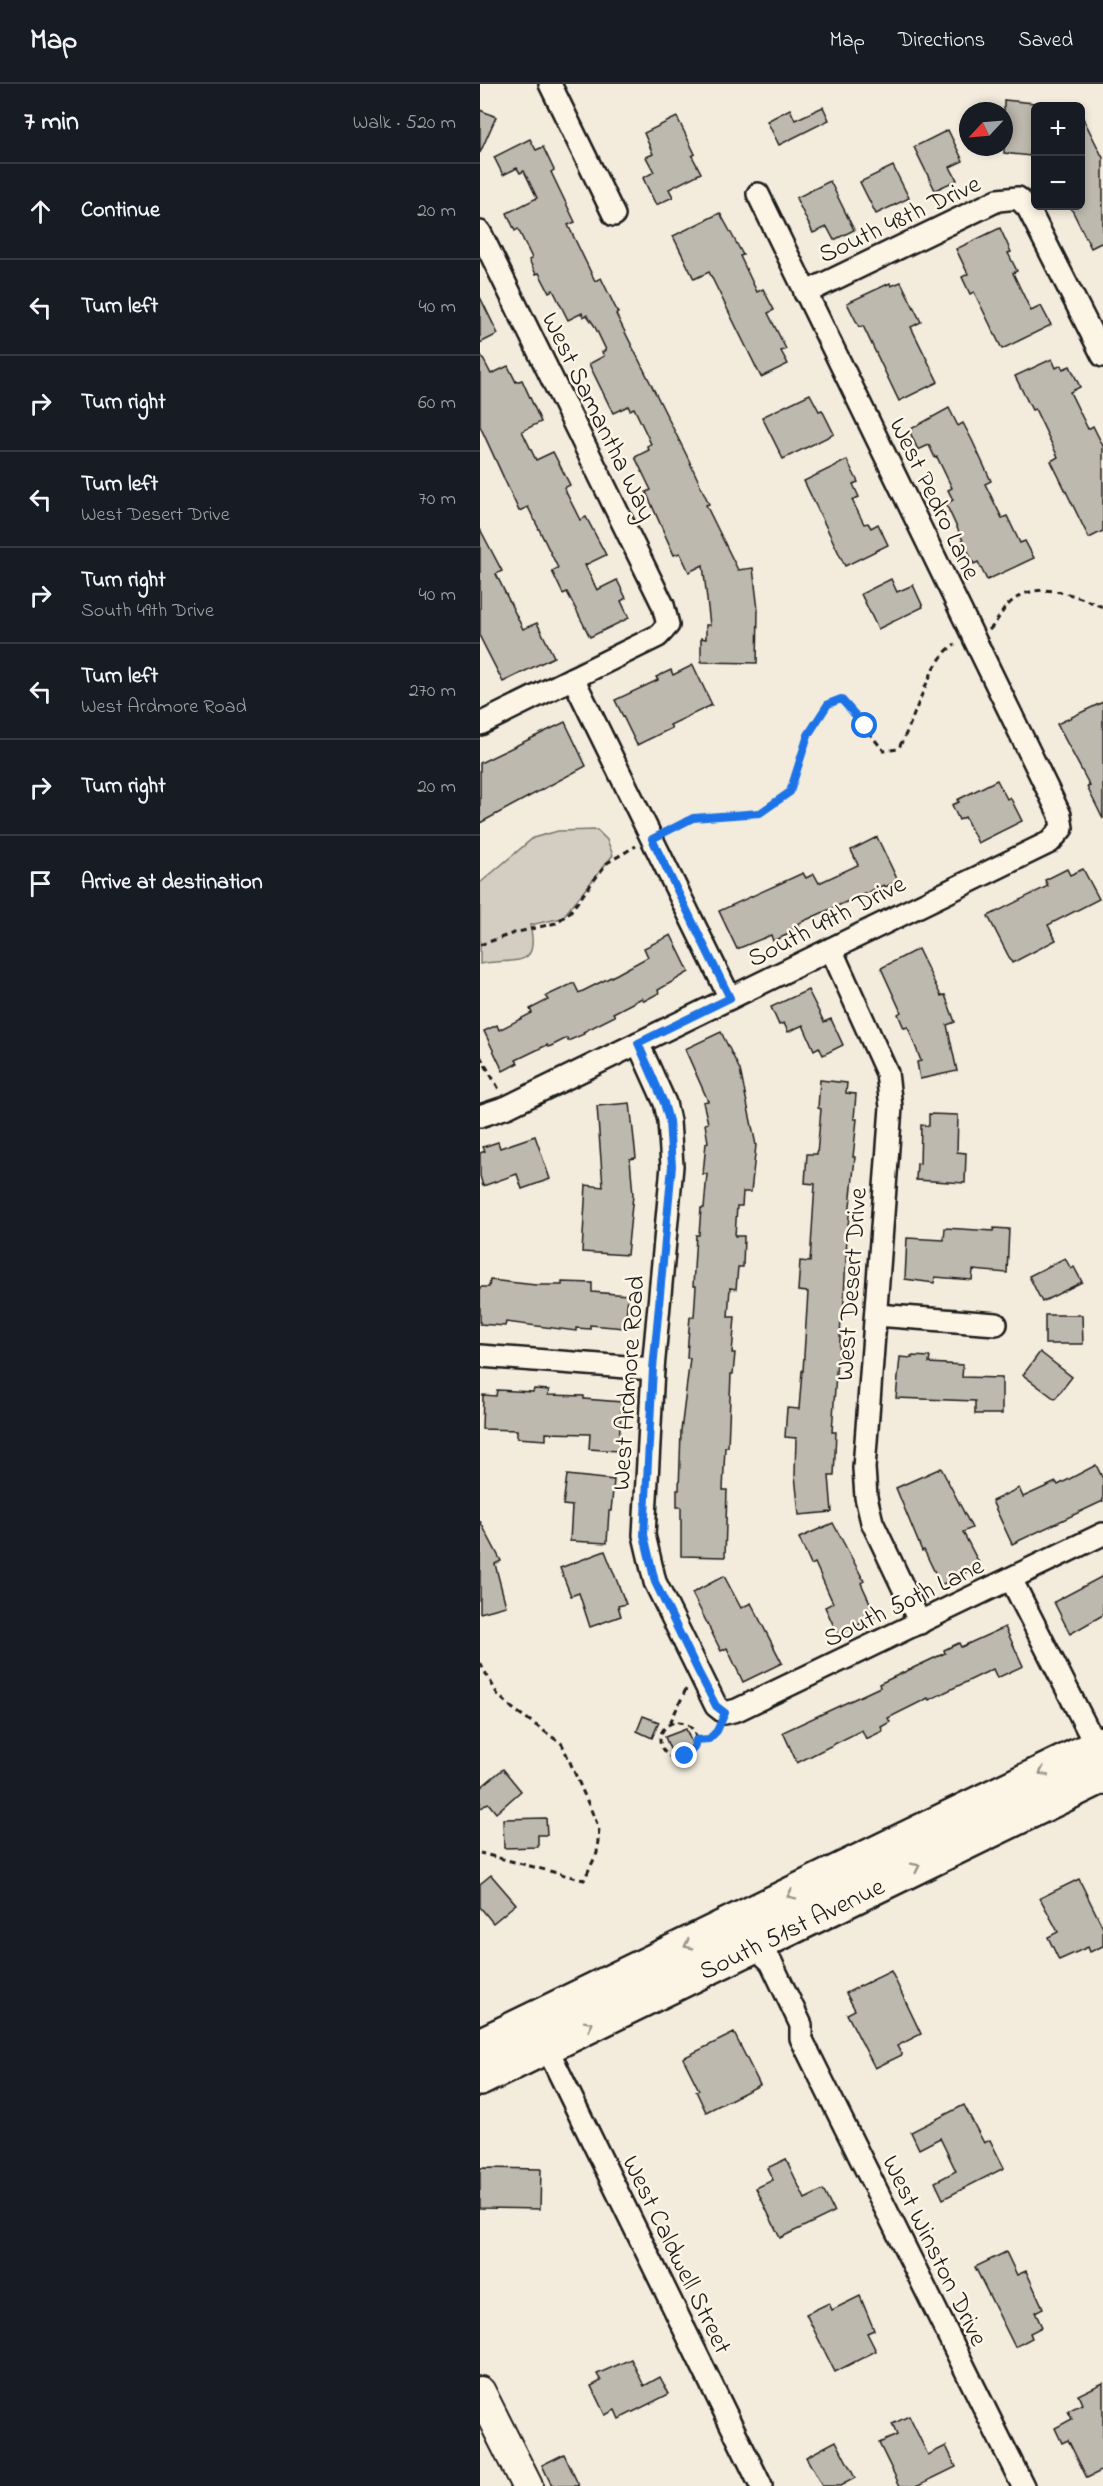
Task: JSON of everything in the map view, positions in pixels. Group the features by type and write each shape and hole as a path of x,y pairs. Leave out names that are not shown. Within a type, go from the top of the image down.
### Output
{"main road":[{"name":"South 51st Avenue","path":"480,2079 546,2046 748,1932 1101,1756"},
{"name":"South 51st Avenue","path":"480,2045 748,1932"}],"street":[{"path":"549,84 614,215"},
{"name":"West Pedro Lane","path":"758,194 1060,815 1062,828"},
{"name":"South 48th Drive","path":"805,293 998,200 1018,198 1028,208 1103,356"},
{"name":"West Samantha Way","path":"480,232 663,605 669,625 658,636 573,678"},
{"path":"480,724 573,678 730,998"},
{"name":"South 49th Drive","path":"480,1116 507,1107 831,949 934,896 1050,842 1062,828"},
{"name":"West Desert Drive","path":"831,949 887,1072 891,1107 864,1459 866,1497 872,1522 880,1541 920,1623"},
{"name":"West Ardmore Road","path":"638,1043 664,1103 672,1166 653,1369 645,1543 655,1582 716,1706 725,1713"},
{"path":"876,1315 996,1324"},
{"path":"480,1356 653,1369"},
{"name":"South 50th Lane","path":"725,1713 736,1710 920,1623 1103,1534"},
{"path":"1011,1579 1101,1756"},
{"name":"West Winston Drive","path":"748,1932 759,1968 801,2025 801,2038 1023,2486"},
{"name":"West Caldwell Street","path":"546,2046 761,2486"},
{"path":"480,2392 527,2486"}],"path":[{"path":"480,945 514,933 556,923 570,912 607,863 693,818 760,813 790,792 808,735 828,704 841,699 884,751 898,749 906,736 935,668 952,645 991,629 1007,606 1025,594 1043,589 1060,591 1103,606"},
{"path":"480,1056 507,1107"},
{"path":"480,1663 498,1695 512,1708 562,1744 590,1803 599,1828 597,1853 584,1880 480,1853"},
{"path":"669,1725 674,1719 684,1692 698,1671"},
{"path":"696,1740 709,1739 717,1731 725,1713"},
{"path":"675,1722 687,1725 696,1740 694,1748 685,1756 673,1757 666,1754 660,1739 662,1730 675,1722"}],"shaded area":[{"path":"597,830 607,840 613,855 562,918 530,925 531,950 521,960 480,964 480,883 533,838 558,831"}],"building":[{"path":"1004,100 1031,103 1030,156 1013,154 1013,102 1004,102"},
{"path":"823,107 829,120 779,145 767,121 790,109 795,120"},
{"path":"480,110 496,117 480,153"},
{"path":"677,117 695,154 692,156 701,173 669,189 673,197 656,205 643,178 654,172 646,157 653,154 644,133"},
{"path":"1085,122 1103,158 1103,242 1091,248 1072,210 1085,210"},
{"path":"948,130 963,161 950,167 957,180 935,190 914,147"},
{"path":"530,139 536,150 543,147 554,170 551,172 575,222 568,225 595,281 601,278 618,313 616,314 687,456 709,504 706,505 738,570 753,568 758,610 757,663 701,662 701,638 706,639 706,625 710,625 703,565 689,572 680,553 674,555 646,492 651,490 635,457 649,450 647,446 651,444 634,408 630,410 628,406 613,413 589,364 604,356 602,352 606,350 594,325 587,315 583,317 582,313 568,320 553,290 549,292 539,273 536,274 529,260 532,258 518,229 515,231 507,213 537,198 524,171 520,173 517,168 503,175 494,157"},
{"path":"893,166 909,198 876,214 860,182"},
{"path":"830,181 854,230 834,240 827,227 813,233 796,198"},
{"path":"720,213 743,255 740,256 757,292 763,289 774,310 768,313 786,349 781,351 788,364 761,377 709,272 694,279 673,236"},
{"path":"1000,228 1017,271 1013,273 1031,311 1041,306 1051,325 1002,349 974,292 970,294 962,277 968,274 956,249"},
{"path":"901,282 921,322 911,327 938,382 899,401 863,326 859,327 847,303 890,283 891,286"},
{"path":"480,297 498,334 480,343"},
{"path":"480,353 491,374 508,366 516,382 522,380 541,422 522,431 536,460 553,452 570,485 564,488 580,520 586,517 606,555 585,565 597,590 617,580 626,598 621,601 629,618 590,637 567,592 563,594 552,571 558,568 528,507 519,511 480,426"},
{"path":"1052,359 1056,368 1061,365 1063,369 1070,366 1080,387 1070,392 1088,429 1093,426 1103,446 1103,531 1089,538 1051,461 1058,457 1035,409 1032,410 1015,376"},
{"path":"810,394 819,411 822,410 834,434 783,459 762,417"},
{"path":"949,408 958,426 963,423 972,440 991,481 985,484 1002,518 1007,516 1020,543 1025,541 1034,558 987,580 978,562 974,564 946,504 953,500 948,490 952,488 937,457 935,458 929,445 918,450 909,430"},
{"path":"847,460 858,482 853,484 859,497 852,500 864,524 868,523 871,528 878,524 888,545 845,566 804,481"},
{"path":"480,529 502,571 496,574 523,629 537,623 554,657 503,682 480,637"},
{"path":"891,579 897,592 913,585 923,607 878,629 861,594"},
{"path":"693,665 712,705 670,725 672,728 637,745 615,700 658,680 656,677 671,670 673,675"},
{"path":"1103,702 1103,819 1087,787 1090,786 1057,724"},
{"path":"565,722 586,766 480,823 480,763"},
{"path":"997,780 1007,799 1010,797 1022,821 978,843 965,817 959,820 952,805 959,802 957,800"},
{"path":"877,837 898,881 885,887 884,885 797,924 799,926 788,931 789,934 773,941 771,935 737,949 719,911 803,873 806,878 814,874 819,883 858,865 851,850"},
{"path":"1067,869 1070,875 1083,869 1099,899 1048,925 1056,940 1012,963 988,916 1048,886 1045,880"},
{"path":"671,935 689,972 658,990 659,993 644,1001 642,998 613,1013 615,1016 583,1032 584,1034 568,1041 567,1038 549,1047 547,1045 516,1060 518,1063 503,1071 484,1031 497,1025 499,1030 532,1013 530,1009 548,1000 546,996 574,983 579,993 617,974 648,957 644,948"},
{"path":"918,949 941,996 945,995 955,1022 947,1025 957,1071 920,1079 917,1062 921,1061 908,1027 904,1028 898,1014 901,1012 881,968"},
{"path":"808,990 824,1022 831,1019 843,1045 823,1055 819,1047 814,1050 803,1025 788,1032 784,1023 779,1025 771,1007"},
{"path":"721,1032 740,1070 756,1145 751,1192 743,1192 742,1206 737,1206 735,1236 744,1236 743,1267 738,1267 736,1289 730,1288 728,1317 735,1317 732,1353 735,1353 733,1374 731,1374 728,1447 725,1447 723,1490 727,1490 725,1557 681,1556 681,1507 677,1507 677,1490 679,1490 681,1431 690,1358 687,1358 690,1317 694,1317 696,1235 699,1235 701,1208 704,1208 707,1174 703,1174 706,1143 708,1142 705,1124 708,1123 703,1102 708,1101 685,1049"},
{"path":"820,1080 847,1083 846,1093 856,1094 854,1119 857,1119 843,1318 841,1318 839,1359 837,1359 832,1432 836,1432 834,1476 829,1476 832,1512 799,1515 795,1475 796,1438 785,1437 787,1408 799,1409 803,1371 808,1292 798,1291 800,1261 810,1262 815,1184 805,1183 807,1154 817,1154 821,1109 818,1108"},
{"path":"630,1103 636,1158 630,1159 633,1195 627,1255 582,1252 586,1185 603,1187 597,1106"},
{"path":"929,1114 958,1115 957,1152 966,1153 965,1183 916,1180 917,1163 920,1164 921,1125 929,1126"},
{"path":"535,1136 550,1179 522,1189 517,1174 483,1186 480,1176 480,1153 485,1151 483,1147 498,1142 500,1148"},
{"path":"945,1228 993,1231 994,1228 1009,1229 1007,1273 973,1270 972,1280 935,1277 934,1283 905,1279 907,1238 944,1240"},
{"path":"1065,1258 1071,1269 1074,1267 1082,1282 1042,1302 1029,1276"},
{"path":"490,1280 536,1285 562,1285 562,1282 592,1283 592,1292 628,1295 625,1328 590,1325 590,1329 576,1328 576,1331 506,1322 505,1326 480,1324 480,1287 489,1287"},
{"path":"1045,1315 1082,1315 1083,1344 1045,1344"},
{"path":"1040,1352 1072,1377 1055,1399 1023,1375"},
{"path":"911,1356 930,1357 929,1363 963,1365 962,1377 1002,1378 1002,1414 975,1414 975,1401 896,1398 900,1357 912,1358"},
{"path":"534,1389 549,1390 548,1395 584,1396 584,1399 622,1402 618,1451 589,1449 590,1434 546,1433 546,1440 517,1438 517,1430 482,1429 483,1395 496,1396 497,1390 533,1392"},
{"path":"1096,1465 1103,1479 1103,1501 1012,1544 992,1501 1019,1488 1023,1497 1056,1482 1058,1485"},
{"path":"941,1468 972,1528 963,1532 980,1565 941,1585 924,1550 922,1551 896,1488"},
{"path":"567,1475 614,1480 607,1543 570,1541 572,1506 563,1505"},
{"path":"480,1521 501,1561 495,1564 506,1606 480,1613"},
{"path":"833,1523 864,1581 861,1583 876,1616 838,1635 825,1607 833,1603 815,1563 811,1565 799,1538"},
{"path":"605,1551 626,1604 618,1606 621,1616 590,1627 579,1593 571,1596 560,1568"},
{"path":"724,1576 741,1608 751,1603 782,1663 743,1682 727,1648 721,1651 692,1593"},
{"path":"1103,1576 1103,1615 1070,1634 1054,1602"},
{"path":"1005,1627 1023,1666 997,1678 993,1669 888,1718 890,1722 881,1727 883,1731 866,1739 862,1730 797,1763 783,1732 880,1687 879,1684 945,1653 944,1650 959,1643 961,1647"},
{"path":"643,1716 659,1722 652,1738 637,1731"},
{"path":"686,1729 693,1746 672,1754 665,1737"},
{"path":"503,1769 521,1791 496,1813 488,1803 480,1809 480,1788"},
{"path":"546,1818 547,1835 538,1835 538,1847 504,1848 503,1819"},
{"path":"491,1875 516,1904 493,1923 480,1907 480,1884"},
{"path":"1079,1879 1103,1928 1103,1946 1090,1952 1088,1947 1059,1960 1048,1937 1058,1932 1040,1898"},
{"path":"891,1971 921,2034 897,2046 902,2055 875,2068 847,2014 855,2010 846,1993"},
{"path":"734,2033 760,2085 706,2112 696,2091 699,2090 683,2058"},
{"path":"964,2105 984,2143 990,2140 1004,2168 943,2199 935,2182 956,2171 940,2138 919,2149 911,2132"},
{"path":"786,2159 805,2199 823,2190 834,2212 780,2238 756,2188 773,2180 767,2168"},
{"path":"480,2168 541,2169 540,2209 480,2208"},
{"path":"1006,2252 1017,2275 1026,2271 1043,2308 1035,2312 1042,2327 1030,2333 1032,2338 1015,2347 975,2267"},
{"path":"860,2296 874,2330 867,2333 876,2351 835,2372 806,2314 829,2303 832,2310"},
{"path":"631,2359 644,2386 660,2377 669,2394 619,2419 615,2410 605,2415 591,2386 601,2381 597,2374"},
{"path":"1103,2383 1103,2470 1087,2478 1068,2440 1062,2443 1055,2428 1072,2419 1068,2411 1082,2404 1078,2395"},
{"path":"909,2416 928,2455 946,2446 956,2467 917,2486 900,2486 879,2443 897,2435 892,2424"},
{"path":"836,2441 855,2478 840,2486 822,2486 806,2457"},
{"path":"564,2454 579,2486 552,2486 542,2465"}],"route":[{"path":"685,1756 694,1748 696,1740 709,1739 717,1731 725,1713 716,1706 698,1671 655,1582 646,1551 644,1535 653,1369 672,1166 669,1121 658,1085 638,1043 730,998 652,839 693,818 760,813 790,792 808,735 828,704 841,699 865,726"}]}
